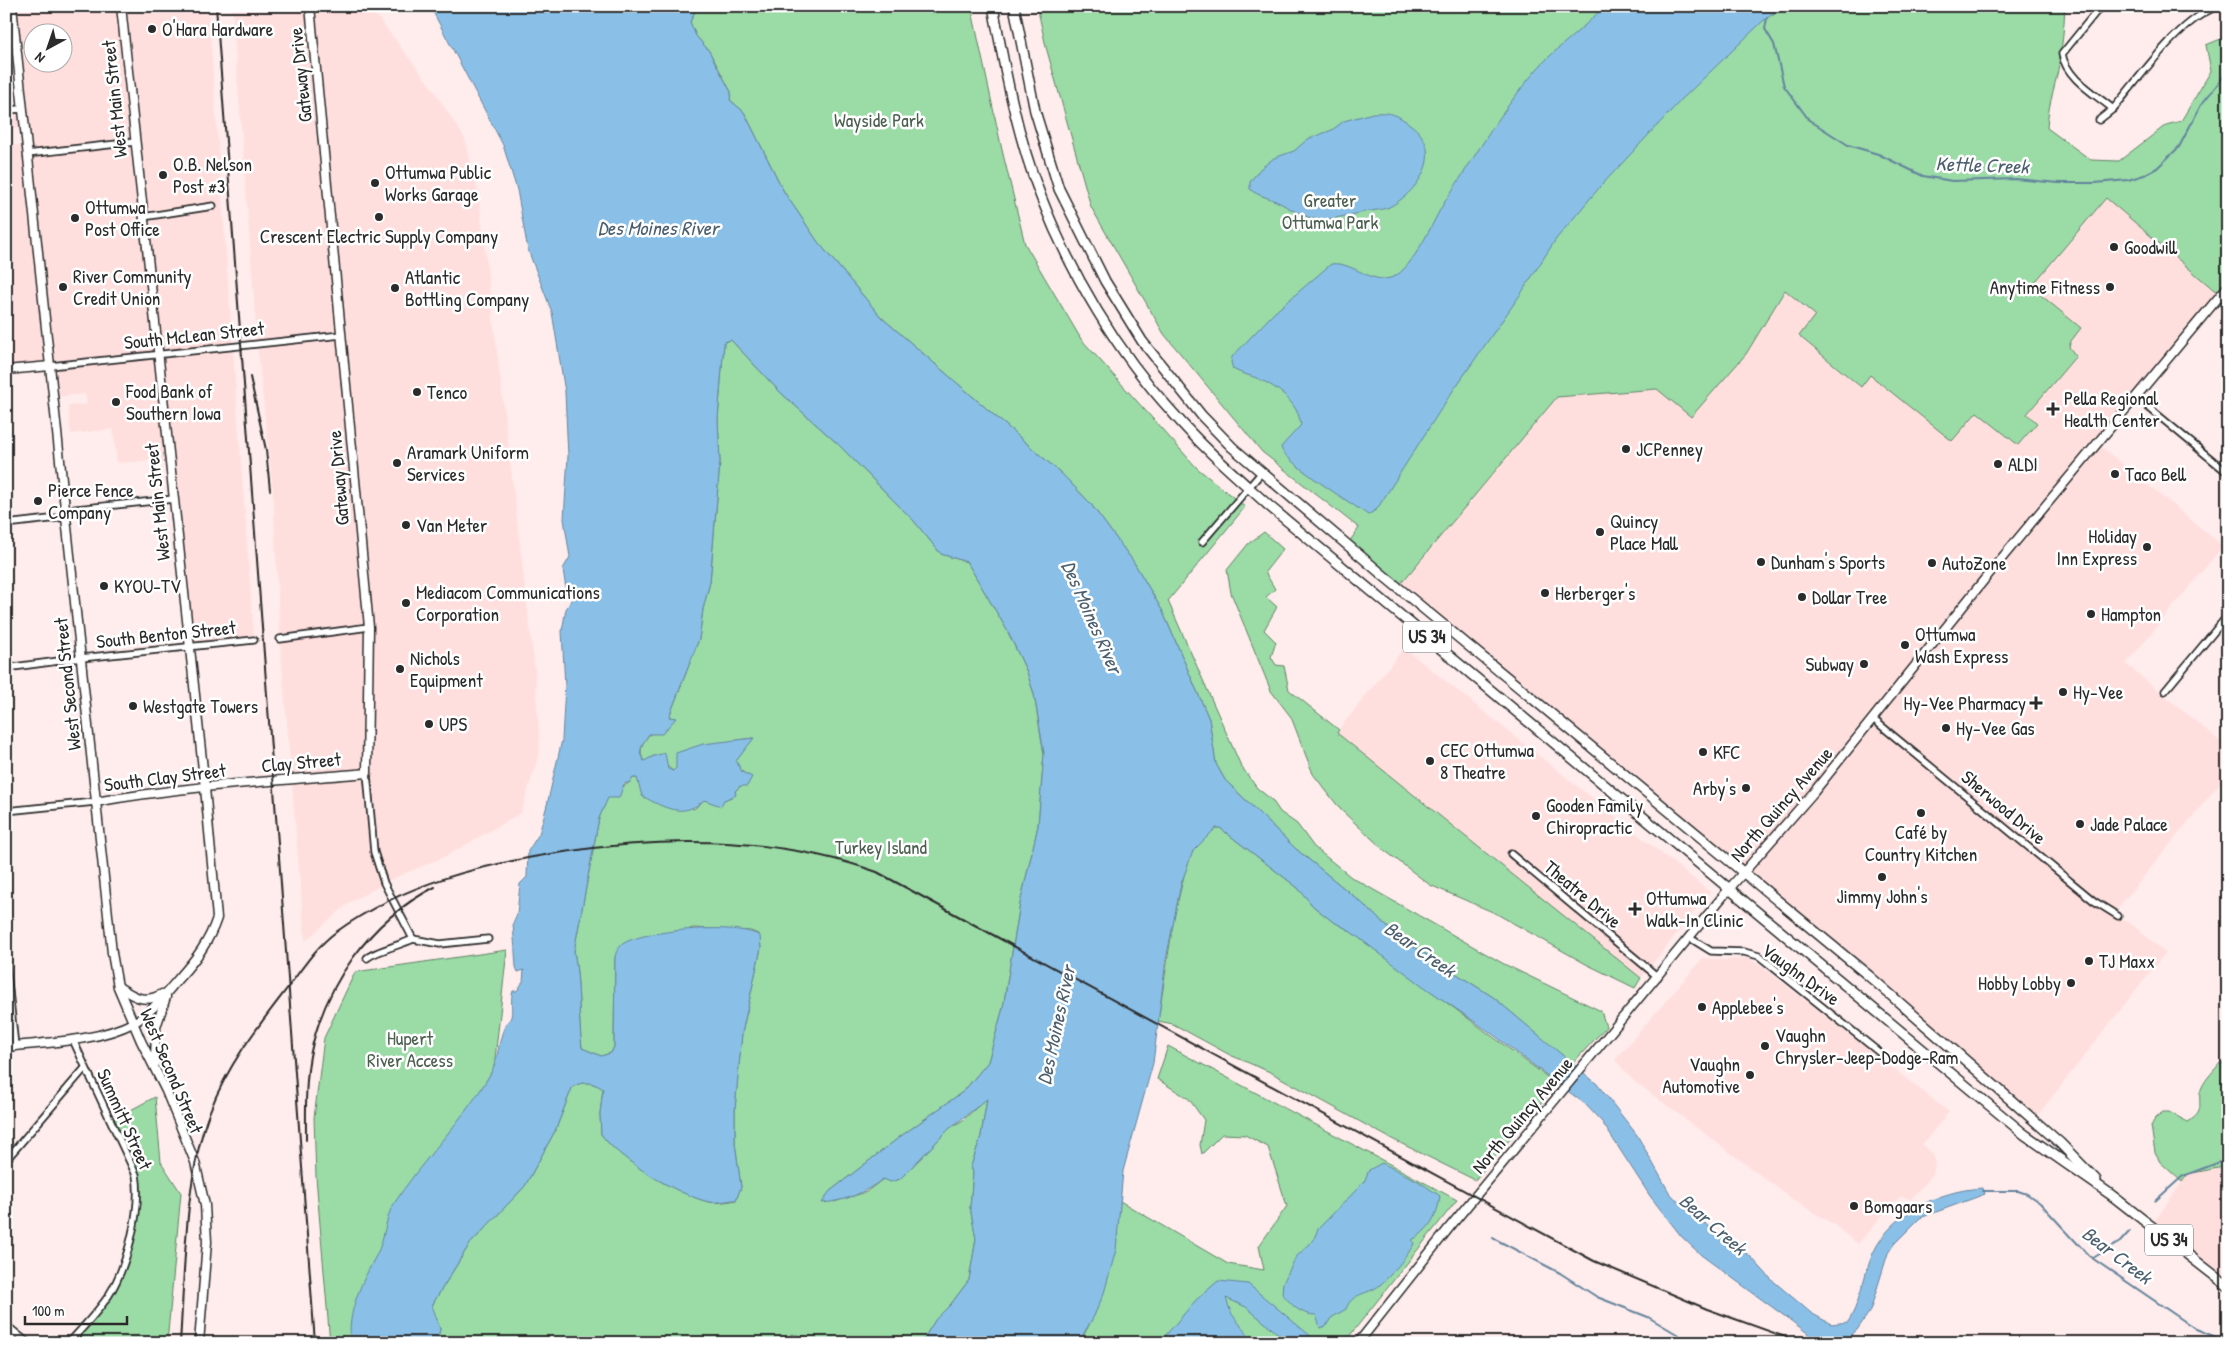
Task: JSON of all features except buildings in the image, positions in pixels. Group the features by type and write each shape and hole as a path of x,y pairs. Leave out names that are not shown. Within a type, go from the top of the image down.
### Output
{"main road":[{"name":"West Second Street","path":"12,6 108,926 118,987 155,1067 195,1162 205,1205 206,1242 199,1343"},
{"name":"West Main Street","path":"121,6 205,788 217,918 210,938 199,955 168,990 134,1023"},
{"name":"Gateway Drive","path":"310,6 369,627 367,773"},
{"name":"US 34","path":"993,6 1019,128 1041,197 1065,250 1098,312 1138,371 1171,412 1205,449 1249,488 2024,1134 2110,1194 2228,1286"},
{"name":"US 34","path":"1014,6 1035,111 1059,190 1079,233 1133,326 1170,378 1232,447 1869,976 2034,1120 2110,1194"},
{"name":"North Quincy Avenue","path":"1358,1343 1449,1228 1743,872 1813,793 2228,286"},
{"path":"6,370 50,366"},
{"name":"Clay Street","path":"239,785 367,773"},
{"name":"South Clay Street","path":"95,802 131,795 239,785"},
{"path":"118,987 139,999 147,1000 168,990"},
{"path":"155,1067 156,1027 168,990"},
{"path":"6,1047 73,1040 134,1023"}],"street":[{"path":"2102,6 2062,54 2064,65 2072,75 2112,109"},
{"path":"2099,120 2112,109 2184,27 2200,14 2219,6"},
{"path":"6,110 23,109"},
{"path":"28,154 135,142"},
{"path":"143,216 213,206"},
{"name":"South McLean Street","path":"50,366 341,335"},
{"path":"2136,397 2228,473"},
{"path":"1202,542 1262,472"},
{"path":"6,524 174,499"},
{"path":"2164,691 2228,615"},
{"path":"280,639 369,627"},
{"name":"South Benton Street","path":"6,668 81,658 254,640"},
{"name":"Sherwood Drive","path":"1873,719 2088,896 2118,916"},
{"name":"Gateway Drive","path":"367,773 374,852 384,884 413,939"},
{"path":"6,811 95,802"},
{"name":"Theatre Drive","path":"1512,854 1658,977"},
{"name":"Vaughn Drive","path":"1690,938 1711,951 1744,952 1759,956 1885,1057"},
{"path":"367,958 413,939 440,944 488,939"},
{"path":"6,963 15,1046"},
{"name":"Summitt Street","path":"69,1343 109,1294 119,1274 135,1218 139,1193 136,1175 73,1040"},
{"path":"6,1160 85,1068"},
{"path":"6,1325 28,1343"}],"shaded area":[{"path":"6,6 208,6 254,640 190,647 169,459 117,463 113,429 71,434 68,406 87,404 85,394 53,397 50,366 6,370 6,146 26,145 25,127 6,129 6,89 20,87 14,25 6,25"},
{"path":"232,6 369,6 433,89 465,139 478,191 535,671 540,751 521,813 444,857 392,879 349,903 305,941 280,639 273,492 258,352"},
{"path":"2106,198 2220,295 2098,444 2223,546 2126,664 2228,748 2228,773 2114,913 2134,926 2165,953 2034,1120 1869,976 1398,587 1557,397 1657,389 1746,354 1785,289 1816,315 1799,337 1860,387 1870,374 1952,440 1977,411 2018,445 2037,423 2027,414 2076,356 2069,347 2071,341 2081,329 2031,288"},
{"path":"1404,648 1710,892 1641,978 1336,733"},
{"path":"1703,958 1726,960 1748,958 1764,968 1949,1112 1922,1145 1932,1153 1935,1163 1933,1174 1911,1199 1901,1197 1893,1203 1858,1244 1833,1224 1795,1201 1634,1081 1615,1060"},
{"path":"2228,1166 2228,1286 2151,1226 2188,1174"}],"green space":[{"name":"Wayside Park","path":"704,6 971,6 1002,150 1025,244 1081,339 1197,468 1245,507 1168,601 1241,766 1257,788 1272,800 1280,812 1297,824 1314,847 1351,877 1504,964 1601,1011 1606,1027 1572,1064 1493,997 1397,936 1362,903 1296,849 1225,780 1216,764 1209,719 1162,610 1133,561 1090,503 1063,475 881,317 818,242 784,192 744,112 730,100 731,92 709,51 696,36 690,22 695,11"},
{"name":"Greater Ottumwa Park","path":"1037,6 1782,6 1772,16 1784,6 2065,6 2061,54 2047,128 2091,160 2119,161 2166,125 2181,121 2211,71 2206,45 2228,36 2228,286 2220,295 2106,198 2031,287 2081,328 2071,341 2069,347 2076,356 2027,414 2037,423 2018,445 1977,412 1952,441 1870,375 1861,387 1799,336 1815,315 1785,290 1746,354 1691,417 1657,389 1557,397 1398,587 1347,545 1359,528 1262,452 1164,334 1091,207 1046,47"},
{"name":"Turkey Island","path":"731,340 780,392 838,444 914,521 941,554 967,562 1007,630 1027,672 1034,694 1044,754 1038,826 1020,904 1003,1008 988,1062 964,1091 901,1136 829,1192 834,1202 866,1192 883,1179 900,1179 950,1128 963,1120 987,1098 981,1136 971,1166 973,1173 970,1207 976,1239 969,1280 951,1304 936,1319 921,1343 812,1343 810,1338 792,1334 795,1343 436,1343 440,1329 432,1306 435,1300 469,1245 525,1186 555,1131 572,1088 576,1085 588,1083 603,1089 600,1114 601,1134 609,1144 650,1175 681,1192 709,1202 736,1200 741,1187 735,1143 735,1109 742,1033 761,948 758,934 751,931 693,928 615,957 614,1047 611,1053 601,1056 582,1048 574,951 599,818 608,797 633,778 637,778 694,809 704,800 724,800 735,795 735,791 751,777 742,772 736,761 753,738 732,741 673,771 654,756 644,762 641,754 642,747 649,735 675,718 669,717 699,639 703,609 710,582 720,462 718,419 724,342"},
{"path":"1264,532 1283,549 1265,572 1275,589 1266,597 1277,607 1264,630 1276,642 1271,657 1276,665 1284,666 1289,690 1339,730 1337,733 1641,978 1635,988 1586,964 1495,913 1430,885 1384,850 1341,810 1313,774 1291,717 1271,691 1231,593 1227,570 1248,544"},
{"path":"1216,828 1220,828 1298,888 1313,906 1332,921 1347,929 1557,1084 1475,1180 1386,1136 1270,1072 1230,1055 1173,1024 1158,1021 1174,917 1187,863 1193,851"},
{"name":"Hupert River Access","path":"507,950 494,1068 357,1307 349,1343 330,1343 316,1177 314,1118 324,1038 355,972"},
{"path":"1168,1046 1457,1200 1344,1343 1079,1343 1097,1308 1108,1275 1116,1240 1120,1201 1228,1264 1264,1270 1259,1246 1287,1206 1268,1147 1245,1135 1222,1134 1202,1154 1200,1145 1204,1120 1189,1099 1157,1079"},
{"path":"2220,1063 2228,1066 2228,1166 2188,1174 2182,1182 2160,1162 2155,1153 2151,1126 2156,1117 2163,1112 2169,1112 2188,1122 2194,1118 2198,1114 2202,1087"},
{"path":"155,1097 161,1162 181,1193 167,1343 69,1343 109,1294 119,1274 135,1218 136,1175 110,1121"}],"water":[{"name":"Des Moines River","path":"430,6 679,6 693,9 696,6 704,6 695,11 690,22 696,36 709,51 731,92 730,100 744,112 784,192 818,242 881,317 1063,475 1090,503 1133,561 1162,610 1209,719 1216,764 1225,780 1296,849 1362,903 1397,936 1493,997 1597,1084 1637,1135 1669,1192 1684,1208 1750,1256 1771,1279 1811,1313 1831,1324 1848,1322 1852,1316 1877,1245 1900,1219 1915,1208 1948,1194 1983,1188 1985,1194 1920,1218 1894,1244 1888,1253 1870,1311 1857,1330 1849,1337 1836,1340 1817,1338 1701,1255 1681,1236 1650,1196 1602,1122 1585,1104 1491,1033 1423,986 1347,929 1332,921 1313,906 1298,888 1220,828 1216,828 1193,851 1181,884 1166,960 1153,1063 1123,1171 1116,1250 1104,1293 1094,1316 1078,1343 921,1343 936,1319 951,1304 969,1280 976,1239 970,1207 973,1173 971,1166 981,1136 987,1099 950,1128 900,1179 891,1182 883,1179 854,1195 822,1203 829,1192 901,1136 964,1091 988,1062 1003,1008 1020,904 1038,826 1044,753 1034,694 1027,672 1007,630 967,562 941,554 914,521 838,444 780,392 731,340 724,342 718,419 720,462 710,582 703,609 699,639 669,717 676,718 662,734 649,734 642,745 640,754 644,761 665,753 668,769 673,771 676,768 676,753 703,744 754,738 736,761 742,772 752,777 747,786 740,786 735,791 736,795 724,800 721,806 704,800 689,809 674,810 666,808 642,796 637,778 633,778 630,782 624,784 619,798 608,798 599,818 574,951 582,1048 601,1056 611,1053 614,1047 615,957 619,948 624,943 654,934 694,929 733,929 760,936 761,948 742,1033 735,1109 735,1143 741,1187 736,1200 709,1202 682,1192 650,1175 621,1155 601,1134 600,1114 603,1089 592,1083 576,1085 572,1088 555,1131 525,1186 469,1245 435,1300 432,1306 440,1329 437,1342 351,1343 350,1331 353,1308 361,1285 379,1248 392,1207 416,1173 468,1108 491,1073 496,1061 503,1031 511,1017 513,991 517,991 523,982 524,970 518,972 516,967 513,923 517,914 520,884 527,877 528,851 539,834 562,740 565,686 562,631 566,609 574,597 566,589 563,569 570,557 564,519 568,456 565,392 552,312 528,250 517,190 503,145"},
{"path":"1604,6 1784,6 1763,21 1681,100 1599,188 1556,239 1520,295 1450,395 1377,509 1368,515 1305,472 1284,453 1281,447 1301,425 1296,410 1292,403 1274,387 1233,369 1232,357 1274,313 1331,264 1347,266 1370,276 1385,279 1393,277 1408,265 1422,244 1444,203 1512,100 1538,68"},
{"path":"1373,113 1389,113 1401,118 1421,135 1426,146 1425,168 1420,178 1413,188 1393,205 1336,218 1319,219 1303,215 1250,189 1250,182 1260,169 1274,158 1294,151 1308,139 1332,130 1344,121"},
{"path":"1382,1163 1418,1181 1440,1196 1435,1216 1428,1227 1412,1240 1414,1244 1410,1250 1380,1285 1352,1299 1346,1309 1331,1318 1326,1326 1320,1328 1316,1315 1301,1311 1285,1297 1282,1293 1283,1283 1296,1257 1313,1241 1318,1229 1364,1182 1369,1170"},
{"path":"1218,1281 1248,1284 1319,1343 1289,1343 1246,1307 1226,1298 1231,1313 1254,1343 1159,1343 1196,1300"}],"waterway":[{"name":"Kettle Creek","path":"1767,18 1765,29 1774,44 1784,86 1809,120 1848,145 1878,154 1923,176 1952,181 2016,179 2059,183 2095,183 2128,180 2144,175 2157,168 2179,147 2201,105 2228,71"},
{"path":"2155,1201 2183,1176 2228,1159"},
{"name":"Bear Creek","path":"1983,1191 2018,1191 2027,1194 2040,1203 2089,1256 2196,1329 2228,1342"},
{"path":"2093,1258 2120,1242 2130,1231"},
{"path":"1493,1238 1560,1273 1597,1297 1648,1317 1692,1343"}],"railway":[{"path":"216,6 315,1343"},
{"path":"250,377 266,450 270,490"},
{"path":"180,1343 190,1195 201,1137 217,1094 235,1061 316,950 336,932 362,915 417,888 445,878 504,863 564,852 643,843 683,842 722,842 800,851 839,860 877,872 1594,1261 1707,1309 1802,1343"},
{"path":"306,1140 308,1067 317,1030 326,1004 353,957 371,936 390,917 435,887"}],"place":[{"name":"O'Hara Hardware","path":"152,29"},
{"name":"O.B. Nelson Post #3","path":"163,175"},
{"name":"Ottumwa Public Works Garage","path":"375,183"},
{"name":"Crescent Electric Supply Company","path":"379,217"},
{"name":"Ottumwa Post Office","path":"75,218"},
{"name":"Goodwill","path":"2114,247"},
{"name":"River Community Credit Union","path":"63,287"},
{"name":"Anytime Fitness","path":"2110,287"},
{"name":"Atlantic Bottling Company","path":"395,288"},
{"name":"Tenco","path":"417,392"},
{"name":"Food Bank of Southern Iowa","path":"116,402"},
{"name":"Pella Regional Health Center","path":"2053,409"},
{"name":"JCPenney","path":"1626,449"},
{"name":"Aramark Uniform Services","path":"397,463"},
{"name":"ALDI","path":"1998,464"},
{"name":"Taco Bell","path":"2115,474"},
{"name":"Pierce Fence Company","path":"38,501"},
{"name":"Van Meter","path":"406,525"},
{"name":"Quincy Place Mall","path":"1600,532"},
{"name":"Holiday Inn Express","path":"2147,547"},
{"name":"Dunham's Sports","path":"1761,562"},
{"name":"AutoZone","path":"1932,563"},
{"name":"KYOU-TV","path":"104,586"},
{"name":"Herberger's","path":"1545,593"},
{"name":"Dollar Tree","path":"1802,597"},
{"name":"Mediacom Communications Corporation","path":"406,603"},
{"name":"Hampton","path":"2091,614"},
{"name":"Ottumwa Wash Express","path":"1905,645"},
{"name":"Subway","path":"1864,664"},
{"name":"Nichols Equipment","path":"400,669"},
{"name":"Hy-Vee","path":"2063,692"},
{"name":"Hy-Vee Pharmacy","path":"2036,703"},
{"name":"Westgate Towers","path":"133,706"},
{"name":"UPS","path":"429,724"},
{"name":"Hy-Vee Gas","path":"1946,728"},
{"name":"KFC","path":"1703,752"},
{"name":"CEC Ottumwa 8 Theatre","path":"1430,761"},
{"name":"Arby's","path":"1746,788"},
{"name":"Café by Country Kitchen","path":"1921,813"},
{"name":"Gooden Family Chiropractic","path":"1536,816"},
{"name":"Jade Palace","path":"2080,824"},
{"name":"Jimmy John's","path":"1882,877"},
{"name":"Ottumwa Walk-In Clinic","path":"1635,909"},
{"name":"TJ Maxx","path":"2089,961"},
{"name":"Hobby Lobby","path":"2071,983"},
{"name":"Applebee's","path":"1702,1007"},
{"name":"Vaughn Chrysler-Jeep-Dodge-Ram","path":"1765,1046"},
{"name":"Vaughn Automotive","path":"1750,1075"},
{"name":"Bomgaars","path":"1854,1206"}]}
